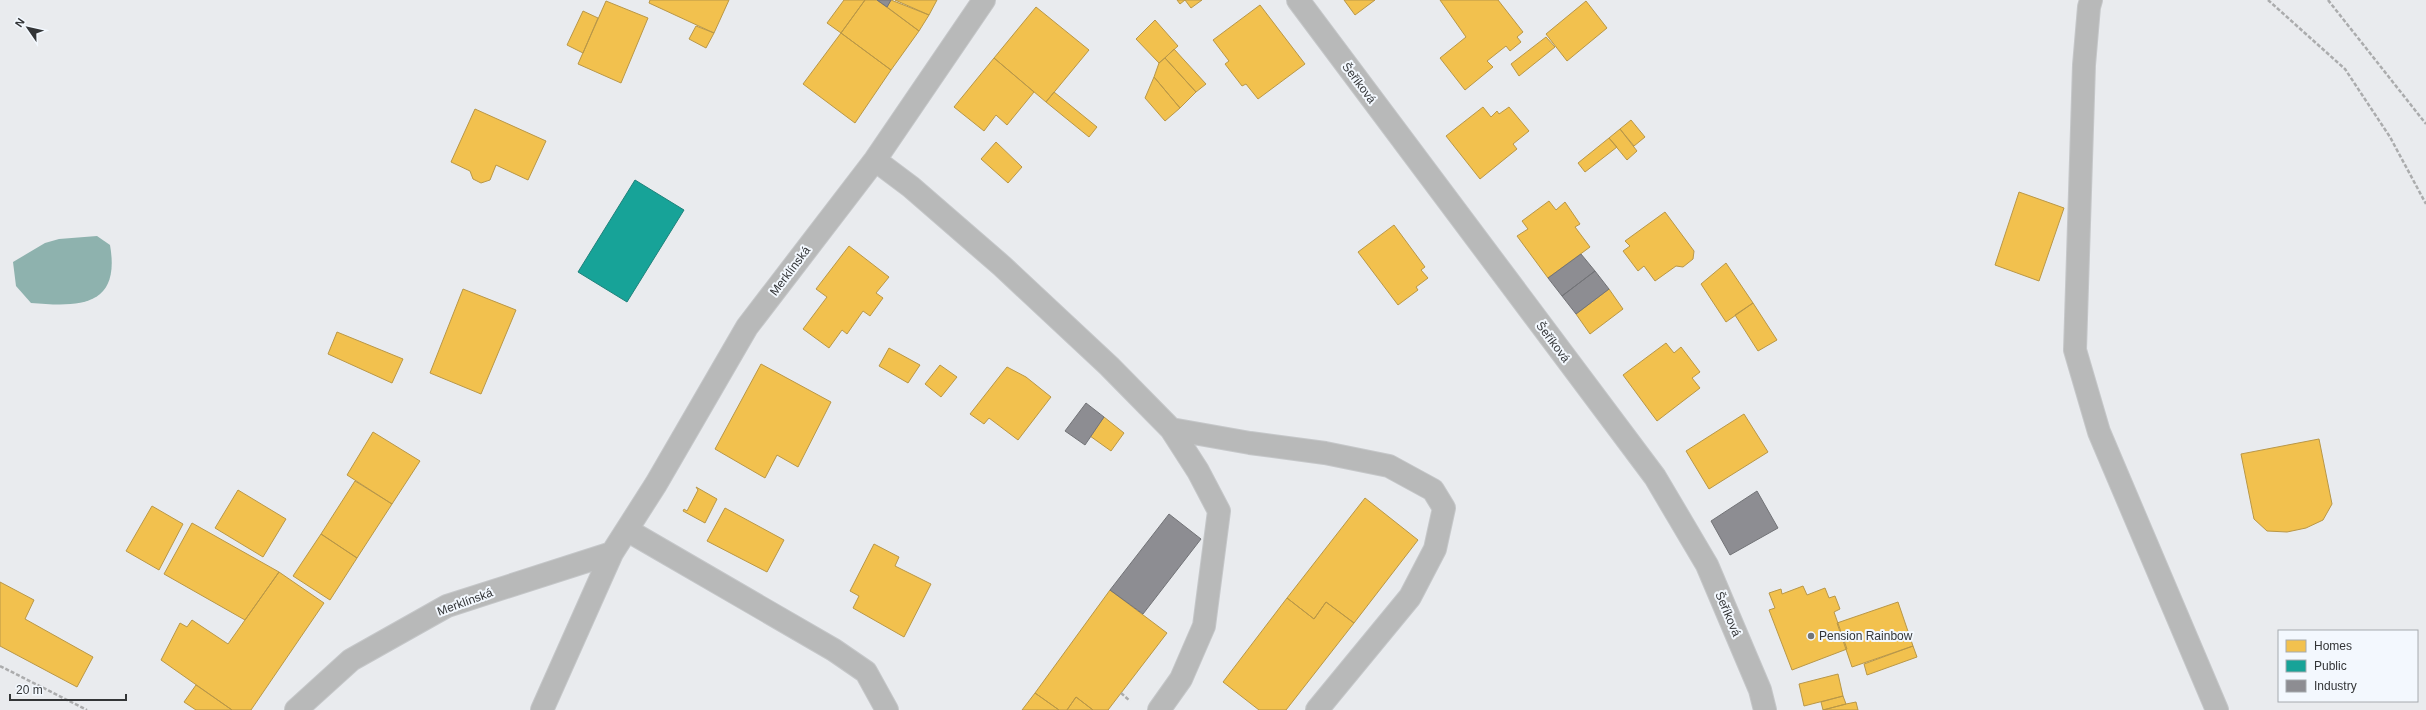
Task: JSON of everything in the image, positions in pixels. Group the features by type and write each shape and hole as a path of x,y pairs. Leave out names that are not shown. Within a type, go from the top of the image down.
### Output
{"street":[{"name":"Merklínská","path":"542,710 612,553 656,484 747,327 875,160 984,0"},
{"name":"Šeříková","path":"1298,0 1655,477 1707,565 1760,690 1766,710"},
{"path":"2091,0 2089,7 2084,64 2075,350 2099,432 2218,710"},
{"path":"875,160 911,187 1002,266 1109,366 1171,429 1198,471 1219,511 1204,626 1182,679 1158,710"},
{"path":"1171,429 1250,443 1325,453 1389,466 1433,490 1444,508 1435,549 1410,597 1317,710"},
{"path":"627,530 834,650 866,672 887,710"},
{"name":"Merklínská","path":"296,710 351,660 447,606 612,553"}],"path":[{"path":"2268,0 2345,69 2390,137 2426,204"},
{"path":"2328,0 2426,124"},
{"path":"0,666 87,710"}],"shaded area":[{"path":"97,236 110,245 112,266 109,281 102,292 92,299 80,303 65,304 31,303 16,286 13,262 45,243 59,239"}],"building: Homes":[{"path":"650,0 729,0 714,33 649,3"},
{"path":"844,0 865,0 841,33 827,23"},
{"path":"865,0 877,0 919,31 891,70 841,33"},
{"path":"891,0 929,15 919,31 887,7"},
{"path":"895,0 937,0 929,15"},
{"path":"1177,0 1185,0 1180,4"},
{"path":"1185,0 1202,0 1191,8"},
{"path":"1344,0 1375,0 1355,15"},
{"path":"1440,0 1498,0 1523,32 1517,37 1521,42 1510,51 1506,46 1487,61 1493,67 1465,90 1440,58 1466,37"},
{"path":"606,1 648,18 621,83 578,64"},
{"path":"1586,1 1607,28 1567,61 1546,34"},
{"path":"1260,5 1305,64 1258,99 1246,84 1242,86 1225,64 1229,61 1213,40"},
{"path":"1036,7 1089,50 1046,102 994,58"},
{"path":"583,11 598,18 583,53 567,45"},
{"path":"1155,20 1178,46 1159,63 1136,39"},
{"path":"696,26 714,33 706,48 689,39"},
{"path":"841,33 891,70 855,123 803,84"},
{"path":"1546,37 1555,47 1519,76 1511,64"},
{"path":"1174,49 1206,84 1196,92 1165,58"},
{"path":"994,58 1034,92 1007,125 996,115 984,131 954,107"},
{"path":"1165,58 1196,92 1180,108 1154,77 1159,63"},
{"path":"1154,77 1180,108 1165,121 1145,98"},
{"path":"1054,92 1097,127 1089,137 1046,102"},
{"path":"1483,107 1491,117 1497,111 1499,114 1509,107 1529,131 1513,144 1517,149 1480,179 1446,136"},
{"path":"475,109 546,141 528,180 496,165 490,180 481,183 473,179 470,171 451,162"},
{"path":"1631,120 1645,137 1634,146 1620,129"},
{"path":"1620,129 1637,151 1627,160 1609,138"},
{"path":"1609,138 1617,147 1585,172 1578,163"},
{"path":"996,142 1022,167 1008,183 981,159"},
{"path":"2019,192 2064,208 2039,281 1995,265"},
{"path":"1549,201 1556,210 1565,202 1580,224 1575,227 1590,247 1548,278 1517,236 1528,229 1522,221"},
{"path":"1665,212 1694,251 1693,259 1683,267 1676,266 1655,281 1644,266 1638,271 1623,251 1630,246 1625,241"},
{"path":"1394,225 1425,267 1421,270 1428,278 1416,287 1418,290 1398,305 1358,252"},
{"path":"849,246 889,277 876,293 883,298 870,316 863,311 847,334 842,330 829,348 803,329 827,297 816,289"},
{"path":"1726,263 1753,303 1726,322 1701,284"},
{"path":"463,289 516,310 481,394 430,373"},
{"path":"1609,289 1623,309 1590,334 1576,314"},
{"path":"1753,303 1777,340 1758,351 1735,315"},
{"path":"337,332 403,359 392,383 328,354"},
{"path":"1666,343 1674,353 1681,347 1700,372 1692,378 1700,388 1657,421 1623,375"},
{"path":"889,348 920,365 908,383 879,366"},
{"path":"761,364 831,402 798,467 777,455 765,478 715,449"},
{"path":"940,365 957,377 941,397 925,384"},
{"path":"1007,367 1026,377 1051,397 1018,440 989,418 984,424 970,414"},
{"path":"1744,414 1768,452 1709,489 1686,451"},
{"path":"1104,417 1124,433 1111,451 1090,436"},
{"path":"373,432 420,461 392,504 347,475"},
{"path":"2319,439 2332,504 2323,520 2306,528 2287,532 2267,531 2254,519 2241,454"},
{"path":"355,481 392,504 357,558 321,534"},
{"path":"696,487 717,499 705,523 683,511 684,509 687,511 698,490"},
{"path":"238,490 286,519 263,557 215,528"},
{"path":"1365,498 1418,540 1354,623 1326,602 1314,619 1287,598"},
{"path":"152,506 183,524 159,570 126,551"},
{"path":"725,508 784,540 767,572 707,541"},
{"path":"192,523 279,572 245,620 164,574"},
{"path":"321,534 357,558 330,600 293,576"},
{"path":"874,544 899,557 895,566 931,584 904,637 853,608 859,596 850,591"},
{"path":"279,572 324,603 251,710 232,710 161,660 180,623 187,627 192,620 228,644"},
{"path":"0,582 34,600 25,619 93,657 77,687 0,646"},
{"name":"Pension Rainbow","path":"1803,586 1807,595 1825,588 1829,598 1835,596 1840,609 1834,612 1847,649 1792,670 1769,610 1775,608 1769,593 1781,589 1782,594"},
{"path":"1110,590 1167,633 1108,710 1093,710 1076,697 1067,710 1059,710 1035,693"},
{"path":"1287,598 1314,619 1326,602 1354,623 1286,710 1259,710 1223,682"},
{"path":"1898,602 1913,646 1852,667 1837,623"},
{"path":"1913,646 1917,657 1867,675 1864,664"},
{"path":"1838,674 1843,696 1804,706 1799,684"},
{"path":"196,685 232,710 196,710 184,702"},
{"path":"1035,693 1059,710 1022,710"},
{"path":"1843,696 1846,704 1823,710 1821,702"},
{"path":"1076,697 1093,710 1067,710"},
{"path":"1856,702 1858,710 1823,710 1846,704"}],"building: Public":[{"path":"635,180 684,210 627,302 578,272"}],"building: Industry":[{"path":"877,0 891,0 887,7"},
{"path":"1581,254 1595,271 1562,296 1548,278"},
{"path":"1595,271 1609,289 1576,314 1562,296"},
{"path":"1086,403 1104,417 1085,445 1065,431"},
{"path":"1757,491 1778,528 1730,555 1711,521"},
{"path":"1169,514 1201,539 1143,614 1110,590"}],"place":[{"name":"Pension Rainbow","path":"1811,636"}]}
